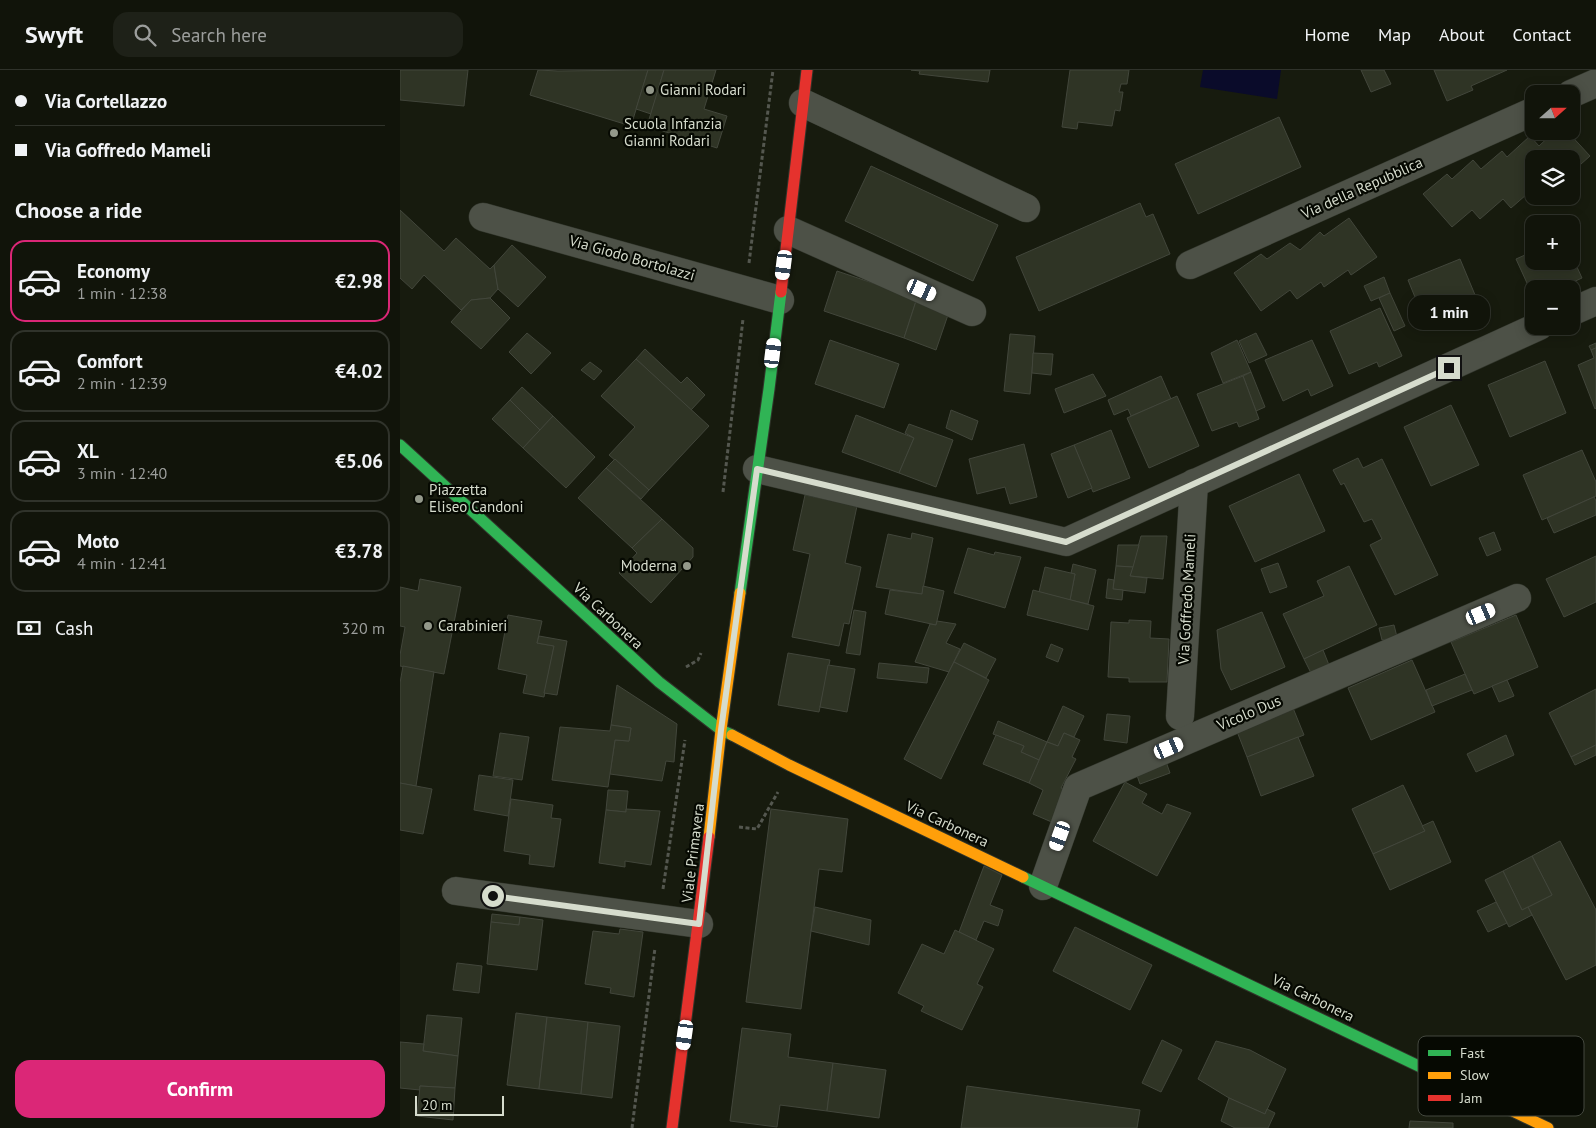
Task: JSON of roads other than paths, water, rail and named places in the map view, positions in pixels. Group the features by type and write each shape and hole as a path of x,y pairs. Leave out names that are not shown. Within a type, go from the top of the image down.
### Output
{"street":[{"path":"721,730 780,300 807,70"},
{"path":"1580,90 1596,83"},
{"path":"803,103 1026,208"},
{"name":"Via della Repubblica","path":"1190,265 1525,115"},
{"name":"Via Giodo Bortolazzi","path":"483,217 780,300"},
{"path":"788,230 972,312"},
{"path":"1580,308 1596,300"},
{"path":"757,469 1066,542 1525,333"},
{"name":"Via Carbonera","path":"400,445 658,682 721,730 797,769 1418,1066"},
{"name":"Via Goffredo Mameli","path":"1180,716 1194,483"},
{"name":"Vicolo Dus","path":"1043,886 1078,787 1517,598"},
{"name":"Viale Primavera","path":"672,1128 699,924 721,730"},
{"path":"456,891 699,924"},
{"name":"Via Carbonera","path":"1523,1116 1548,1128"}],"water":[{"path":"1203,70 1281,70 1277,99 1200,87"}],"place":[{"name":"Gianni Rodari","path":"650,90"},
{"name":"Scuola Infanzia Gianni Rodari","path":"614,133"},
{"name":"Piazzetta Eliseo Candoni","path":"419,499"},
{"name":"Moderna","path":"687,566"},
{"name":"Carabinieri","path":"428,626"}]}
